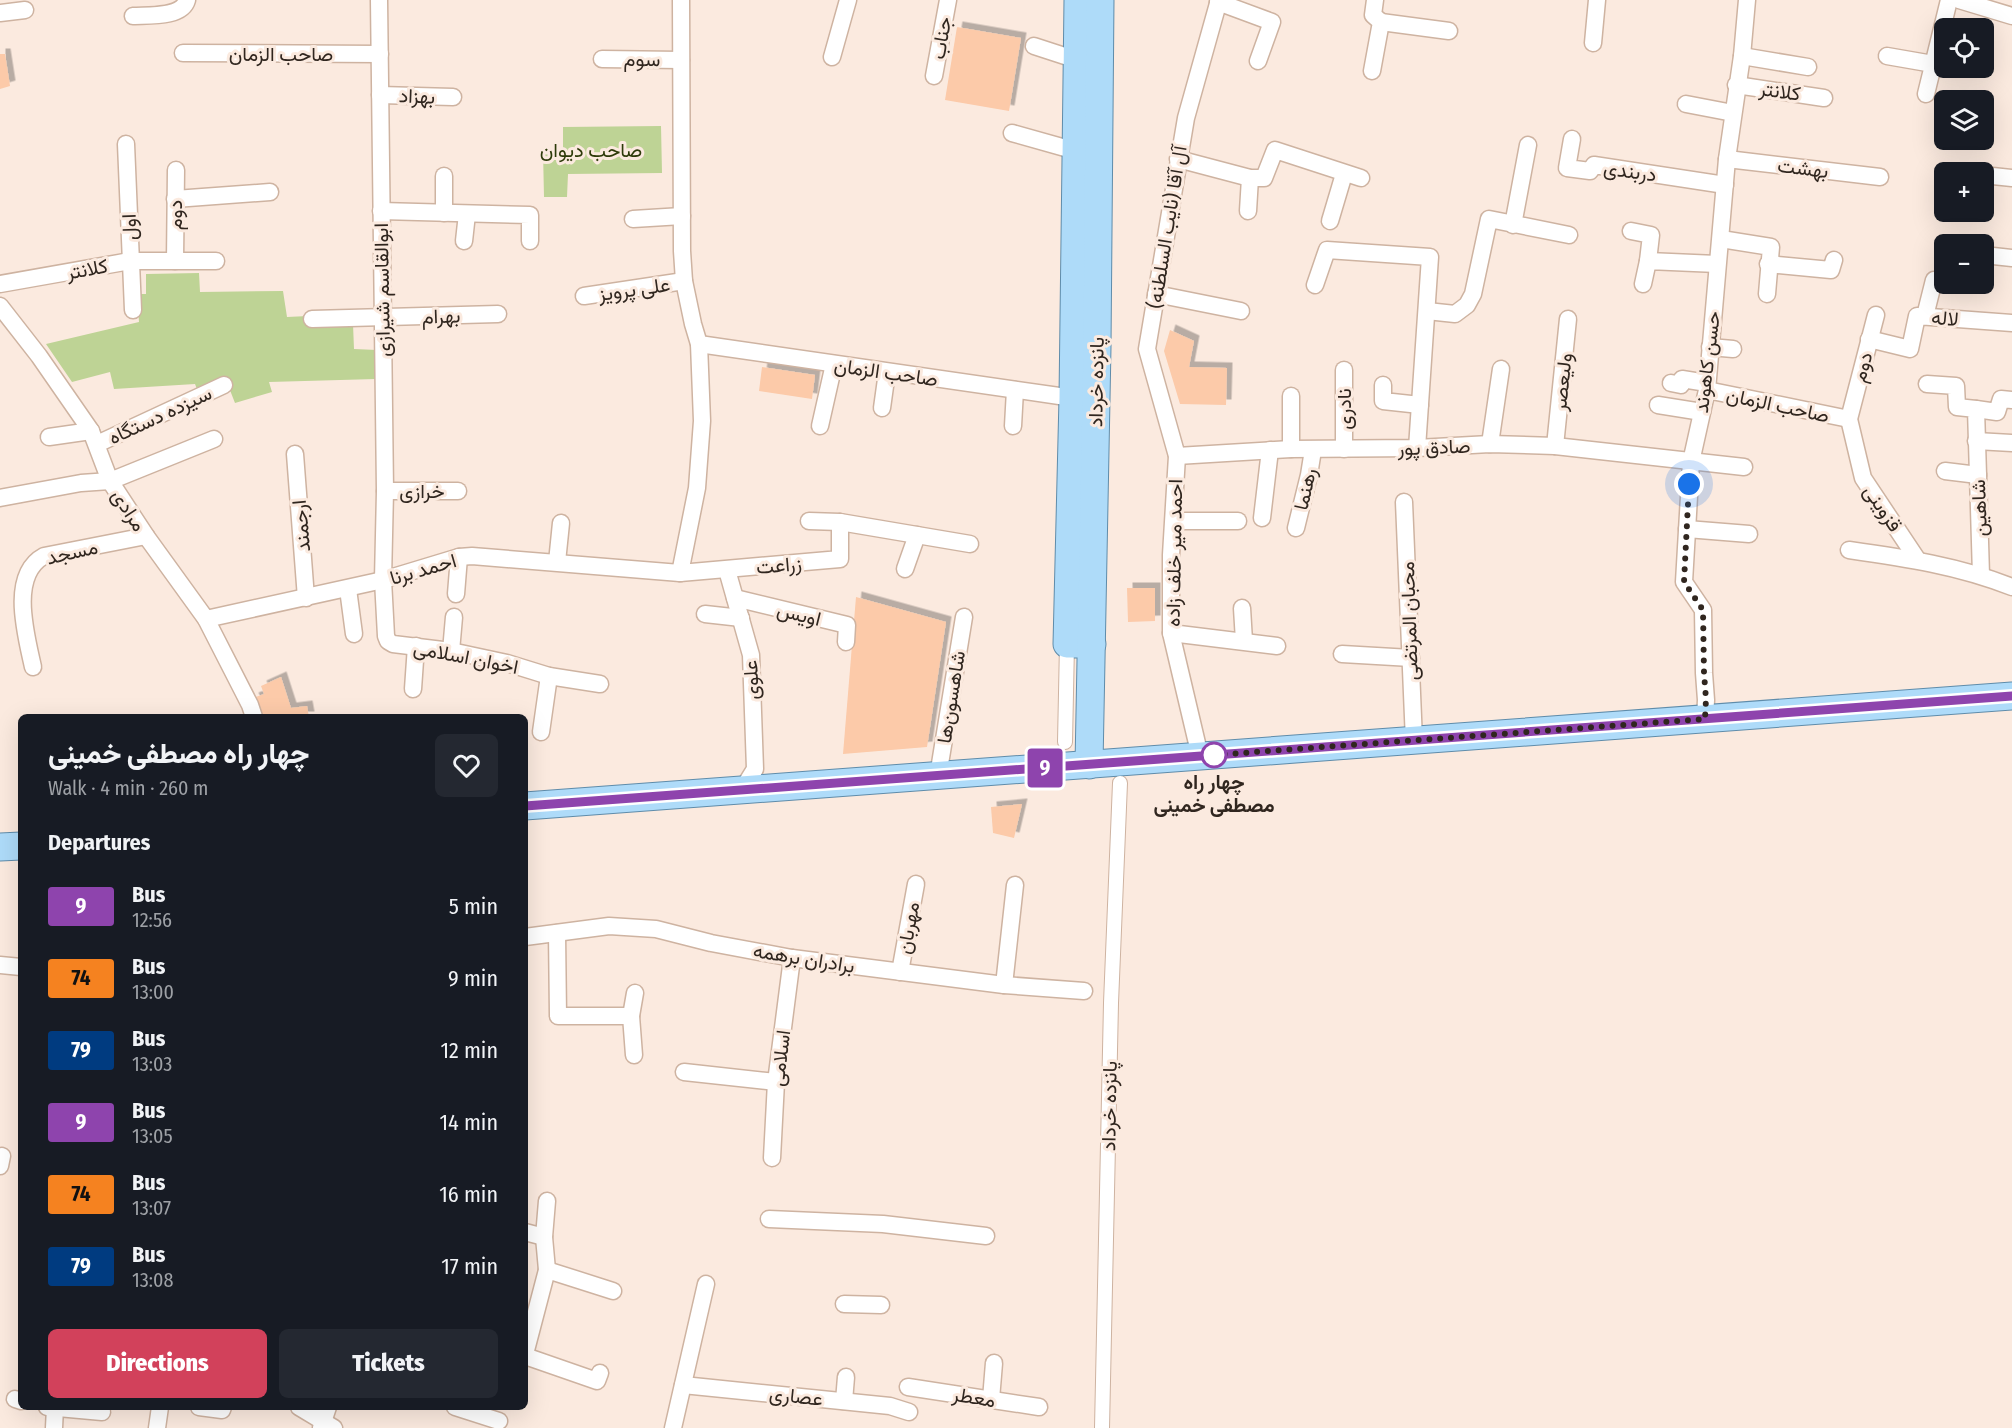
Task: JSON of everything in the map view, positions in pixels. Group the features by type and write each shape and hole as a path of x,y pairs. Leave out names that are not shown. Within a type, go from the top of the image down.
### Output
{"main road":[{"name":"پانزده خرداد","path":"1078,0 1076,151 1086,198 1079,644"},
{"name":"پانزده خرداد","path":"1089,765 1079,644 1073,398 1100,0"},
{"path":"528,806 2012,696"},
{"path":"0,847 18,846"}],"street":[{"path":"133,16 172,12 183,8 187,0"},
{"name":"ابوالقاسم شیرازی","path":"379,0 385,491 383,580"},
{"path":"680,573 697,488 702,421 699,344 684,281 682,251 681,0"},
{"path":"832,57 848,0"},
{"name":"جناب","path":"934,76 948,0"},
{"path":"1375,0 1373,15 1381,22 1449,31"},
{"path":"1593,43 1597,0"},
{"name":"حسن کاهوند","path":"1705,719 1703,610 1684,582 1690,462 1707,387 1727,159 1742,56 1744,0"},
{"path":"1926,94 1949,0"},
{"path":"1959,0 2012,16"},
{"path":"1219,1 1272,22 1258,61"},
{"name":"آل آقا (نایب السلطنه)","path":"1177,456 1148,349 1186,118 1219,1"},
{"path":"0,13 25,9"},
{"path":"1372,70 1381,22"},
{"path":"1034,46 1077,60"},
{"name":"صاحب الزمان","path":"183,53 380,54"},
{"path":"1742,56 1808,67"},
{"path":"1887,56 1933,64"},
{"name":"سوم","path":"602,58 681,60"},
{"name":"کلانتر","path":"1736,85 1824,98"},
{"name":"بهزاد","path":"380,95 453,98"},
{"path":"1686,104 1733,113"},
{"path":"1012,133 1076,151"},
{"name":"دربندی","path":"1572,139 1567,168 1590,171 1594,165 1725,185"},
{"name":"اول","path":"126,144 133,310"},
{"path":"1513,225 1528,145"},
{"path":"1178,159 1250,178 1264,178 1275,150 1353,176 1330,221"},
{"name":"بهشت","path":"1727,159 1880,177"},
{"name":"دوم","path":"175,261 176,170"},
{"path":"444,176 444,213"},
{"path":"1994,176 2012,178"},
{"path":"1248,211 1250,178"},
{"path":"175,199 270,192"},
{"path":"381,211 530,215 530,241"},
{"path":"464,241 467,214"},
{"path":"633,219 682,216"},
{"path":"1427,311 1455,314 1467,305 1473,294 1489,219 1569,235"},
{"path":"1631,231 1651,235 1643,284"},
{"path":"1720,239 1770,255 1831,270 1834,260"},
{"path":"1315,285 1327,250 1430,257 1417,448"},
{"path":"1767,294 1770,255"},
{"path":"1994,256 2012,258"},
{"name":"کلانتر","path":"0,284 130,261 216,261"},
{"path":"1648,261 1718,264"},
{"path":"1924,316 1934,280"},
{"name":"علی پرویز","path":"584,296 684,281"},
{"path":"1156,294 1241,311"},
{"name":"مرادی","path":"2,313 39,356 94,437 110,481 146,536 206,619 253,714"},
{"name":"بهرام","path":"312,319 498,314"},
{"name":"دوم","path":"1849,419 1876,315"},
{"name":"لاله","path":"1869,339 1910,349 1917,316 2012,323"},
{"name":"ولیعصر","path":"1555,446 1568,319"},
{"name":"صاحب الزمان","path":"699,344 1073,398"},
{"path":"1710,347 1733,349"},
{"path":"820,426 834,364"},
{"path":"1490,444 1501,369"},
{"name":"نادری","path":"1344,370 1344,449"},
{"path":"882,408 887,372"},
{"name":"صاحب الزمان","path":"1671,383 1681,385 1682,379 1707,387 1849,419"},
{"path":"1927,384 1956,386 1957,407 1997,412 2001,399 2012,400"},
{"name":"سیزده دستگاه","path":"49,437 94,437 224,385"},
{"path":"1383,385 1383,401 1420,405"},
{"path":"1013,426 1015,390"},
{"path":"1291,396 1291,449"},
{"path":"1658,405 1702,412"},
{"path":"1976,409 1976,441 2012,443"},
{"name":"قزوینی","path":"1849,419 1863,478 1917,559"},
{"path":"0,498 81,483 110,481 214,439"},
{"name":"شاهین","path":"1976,441 1987,578"},
{"name":"صادق پور","path":"1177,456 1291,449 1417,448 1490,444 1555,446 1690,462"},
{"path":"1262,518 1270,450"},
{"name":"رهنما","path":"1296,528 1313,450"},
{"name":"ارجمند","path":"295,454 306,598"},
{"name":"احمد میر خلف زاده","path":"1177,456 1171,555 1171,633 1200,756"},
{"path":"1690,462 1744,467"},
{"path":"1945,471 1978,475"},
{"name":"خرازی","path":"385,491 458,491"},
{"name":"محبان المرتضی","path":"1404,502 1414,741"},
{"path":"809,521 840,522 970,544"},
{"path":"1174,521 1238,521"},
{"name":"زراعت","path":"680,573 840,559 840,522"},
{"path":"558,562 561,524"},
{"path":"1687,529 1749,534"},
{"path":"905,569 917,535"},
{"name":"مسجد","path":"33,667 23,609 28,571 35,561 44,556 146,536"},
{"path":"1849,550 1917,559 2012,587"},
{"path":"456,594 459,557"},
{"name":"احمد برنا","path":"206,619 348,589 459,557 558,562 680,573"},
{"name":"علوی","path":"727,570 751,655 755,769 742,790"},
{"name":"اخوان اسلامی","path":"383,580 386,636 393,644 451,651 507,663 549,676"},
{"path":"348,589 354,634"},
{"name":"اویس","path":"735,598 847,625 846,642"},
{"path":"1242,608 1244,641"},
{"path":"705,614 741,618"},
{"path":"451,651 454,616"},
{"name":"شاهسون‌ها","path":"938,776 964,617"},
{"path":"1171,633 1277,646"},
{"name":"پانزده خرداد","path":"1065,742 1079,644"},
{"path":"413,689 416,646"},
{"path":"1342,654 1411,658"},
{"path":"541,732 549,676 600,684"},
{"name":"پانزده خرداد","path":"1102,1428 1111,1003 1120,783"},
{"name":"مهربان","path":"900,972 916,884"},
{"path":"1004,985 1015,885"},
{"name":"برادران برهمه","path":"528,936 609,926 656,929 711,943 792,958 1004,985 1084,991"},
{"path":"557,933 558,1016 631,1016"},
{"name":"اسلامی","path":"771,1158 776,1082 792,958"},
{"path":"0,965 18,967"},
{"path":"634,1055 631,1016 635,993"},
{"path":"684,1072 776,1082"},
{"path":"528,1343 547,1270 544,1237 546,1201"},
{"path":"769,1219 883,1224 986,1236"},
{"path":"528,1233 544,1237"},
{"path":"547,1270 613,1291"},
{"path":"673,1428 706,1284"},
{"path":"843,1304 881,1305"},
{"path":"528,1356 597,1381 600,1373"},
{"path":"991,1400 994,1363"},
{"path":"844,1401 846,1377"},
{"name":"عصاری","path":"683,1385 890,1406 909,1412"},
{"name":"معطر","path":"908,1387 1039,1407"},
{"path":"52,1410 54,1428"},
{"path":"77,1410 102,1412"},
{"path":"157,1428 160,1410"},
{"path":"305,1410 326,1421"},
{"path":"466,1410 500,1419"}],"green space":[{"name":"صاحب دیوان","path":"661,126 662,173 568,174 567,197 544,197 543,151 563,151 563,127"},
{"path":"199,273 200,292 283,291 287,317 308,316 353,324 354,349 377,350 376,379 269,382 272,392 235,403 226,380 199,394 195,384 114,389 110,372 72,382 46,344 139,322 137,294 146,294 146,274"}],"building":[{"path":"957,27 1021,38 1009,111 945,100"},
{"path":"0,54 5,54 10,86 0,89"},
{"path":"1170,330 1194,341 1189,367 1227,368 1226,405 1180,404 1164,351"},
{"path":"762,367 815,375 812,399 759,391"},
{"path":"1127,588 1155,588 1155,621 1128,622"},
{"path":"856,597 946,622 927,747 843,754"},
{"path":"281,677 291,708 307,706 308,714 261,714 253,698 264,694 261,686"},
{"path":"1022,804 1014,838 993,833 991,807"}],"bus line":[{"name":"9","path":"528,806 2012,696"}],"place":[{"name":"چهار راه مصطفی خمینی","path":"1214,755"}],"route":[{"path":"1214,755 1705,719 1703,610 1684,582 1689,484"}]}
